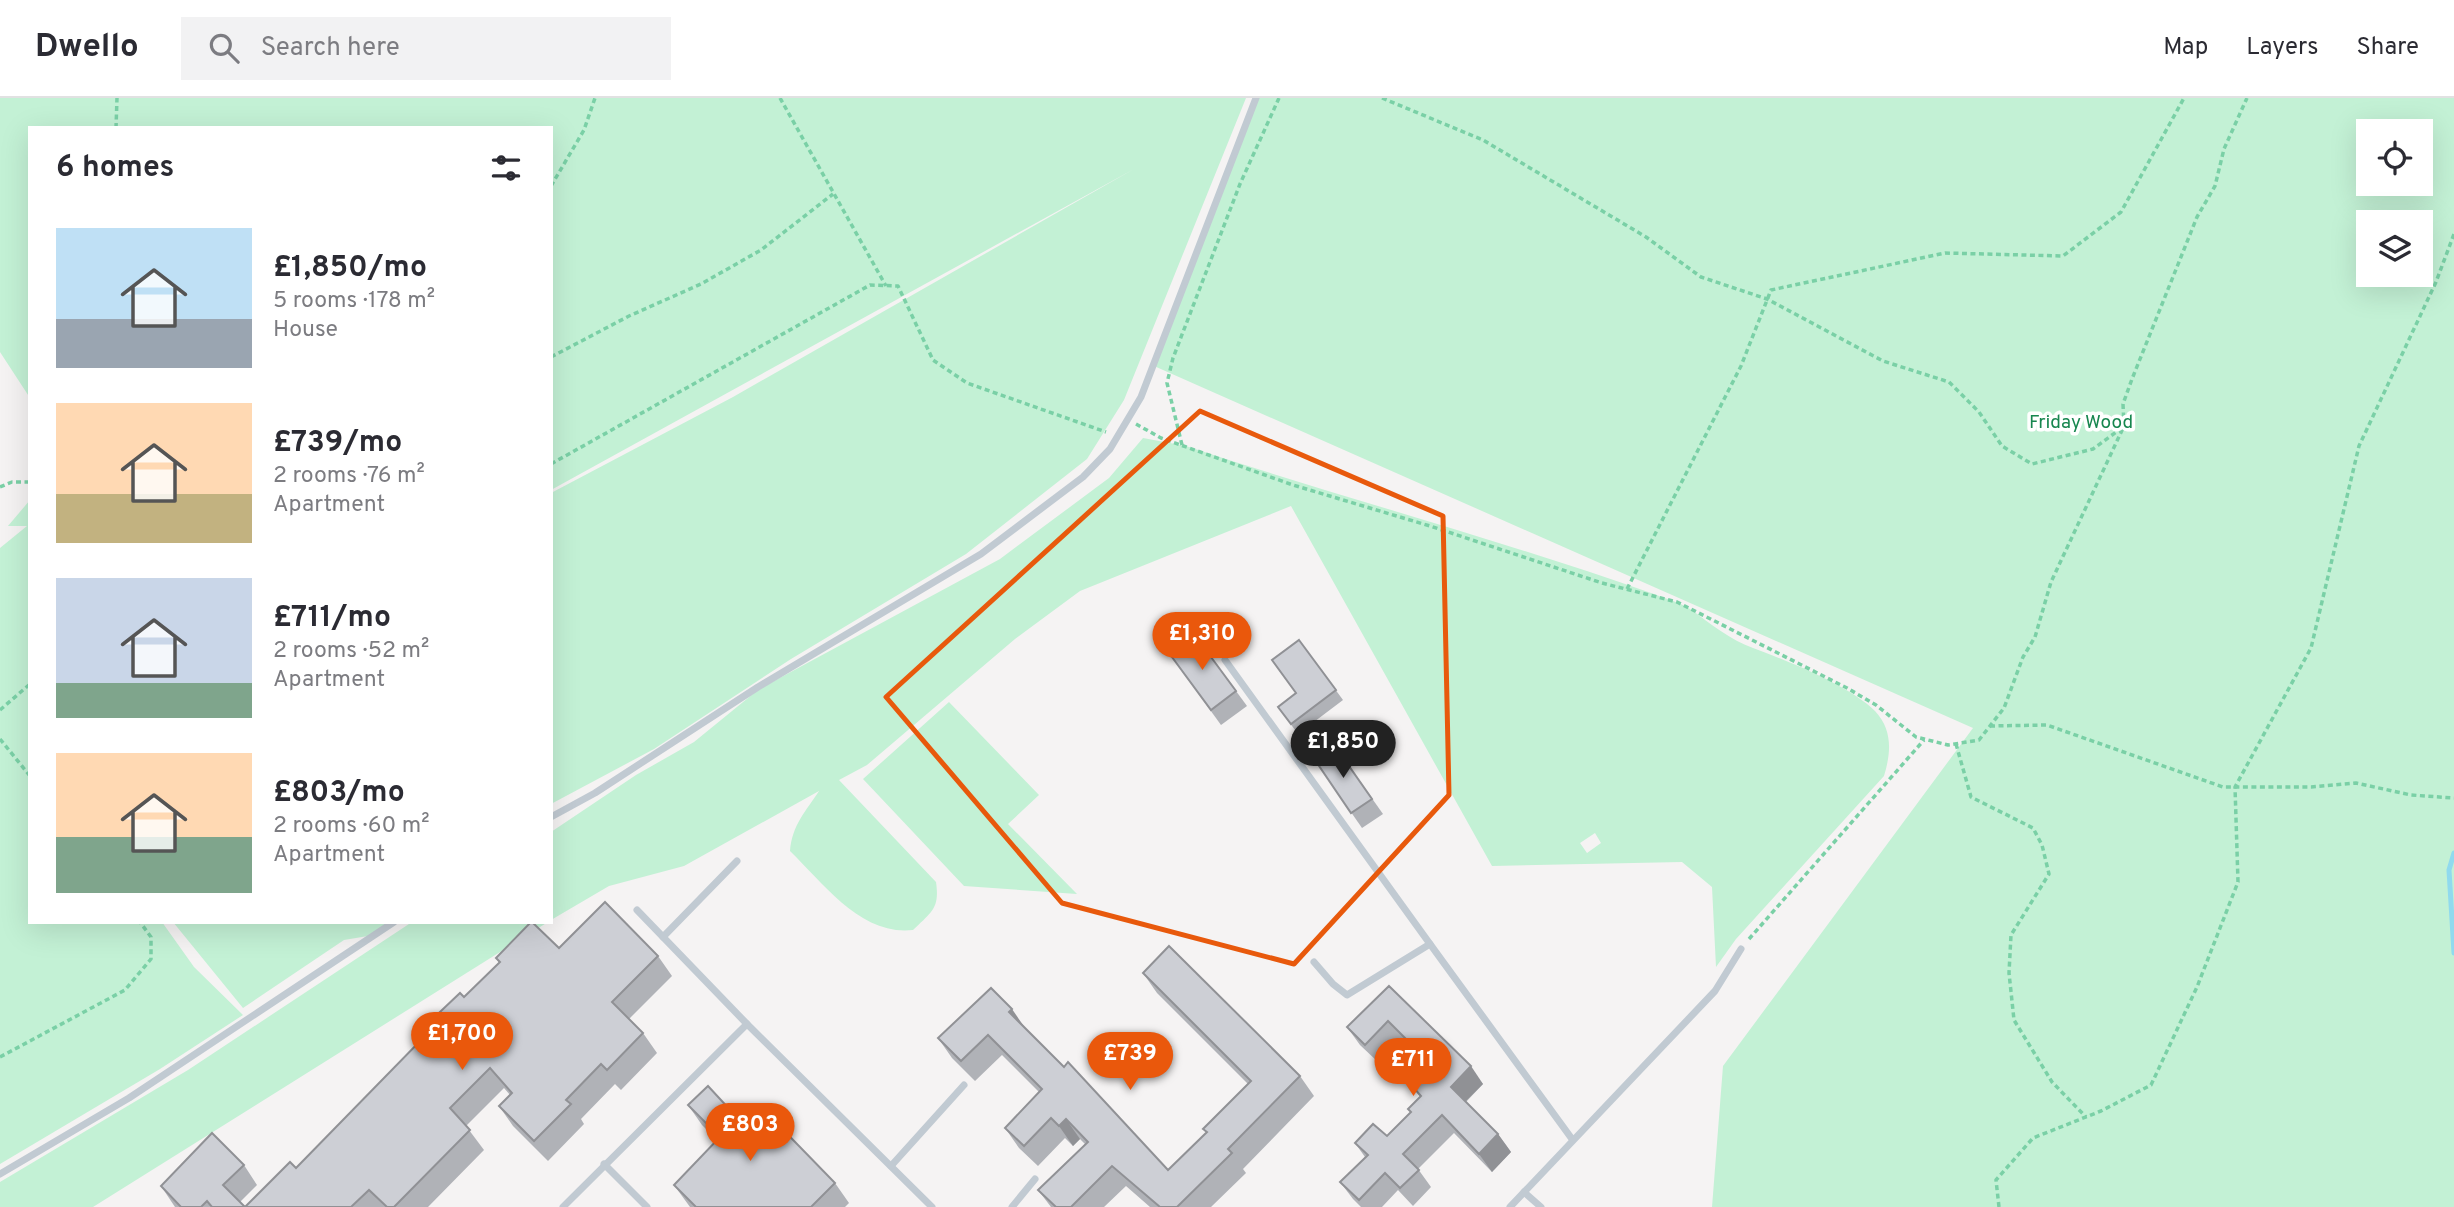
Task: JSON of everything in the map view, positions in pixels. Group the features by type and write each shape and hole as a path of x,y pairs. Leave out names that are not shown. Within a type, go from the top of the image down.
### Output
{"lane":[{"path":"553,816 595,793 758,687 863,627 981,554 1083,477 1110,449 1129,420 1163,343 1256,98"},
{"path":"1225,660 1572,1139"},
{"path":"663,937 737,861"},
{"path":"637,910 747,1024 932,1207"},
{"path":"0,1174 99,1117 391,924"},
{"path":"1314,962 1333,984 1348,995 1430,944"},
{"path":"1510,1207 1715,991 1741,949"},
{"path":"563,1207 747,1024"},
{"path":"891,1166 964,1085"},
{"path":"604,1164 647,1207"},
{"path":"1012,1207 1035,1179"},
{"path":"1524,1192 1541,1207"}],"path":[{"path":"116,126 117,98"},
{"path":"553,183 584,130 595,98"},
{"path":"780,98 886,286"},
{"path":"1182,444 1167,383 1177,348 1240,184 1279,98"},
{"path":"1382,98 1482,140 1646,237 1701,277 1767,299 1883,361 1949,382 1979,412 2002,446 2032,464 2093,449 2124,426"},
{"path":"1627,589 1741,366 1771,290 1945,253 2063,256 2121,212 2184,98"},
{"path":"1129,420 1153,434 1293,485 1627,589 1677,602 1805,664 1876,705 1894,721 1925,739 1948,745 1979,740 2004,708 2023,657 2035,637 2051,582 2124,426 2123,404 2132,379 2197,217 2215,186 2224,149 2247,98"},
{"path":"553,356 629,316 701,284 761,250 832,194"},
{"path":"1999,1207 1996,1180 2033,1138 2086,1117 2151,1084 2197,987 2238,881 2235,787 2311,649 2359,446 2436,282 2454,234"},
{"path":"553,463 870,285 898,286 933,360 967,383 1107,433 1112,423"},
{"path":"1163,343 1177,348"},
{"path":"0,487 12,482 28,482"},
{"path":"0,710 28,686"},
{"path":"1990,726 2047,725 2223,787 2311,787 2356,783 2411,795 2454,798"},
{"path":"0,739 18,765 28,774"},
{"path":"1741,949 1925,739"},
{"path":"1956,744 1971,797 2033,828 2042,845 2049,874 2011,935 2009,973 2014,1020 2052,1082 2086,1117"},
{"path":"0,1057 125,990 150,959 151,937 141,924"}],"highlighted area":[{"path":"1200,411 1443,516 1449,795 1294,964 1062,903 886,697"}],"green space":[{"path":"0,98 1246,98 1124,400 1087,459 966,554 791,659 654,749 553,803 553,492 733,397 1134,169 553,489 553,126 28,126 28,395 0,352"},
{"name":"Friday Wood","path":"1256,98 2454,98 2454,1207 1712,1207 1723,1066 1973,728 1154,366"},
{"path":"1143,438 1186,446 1535,554 1681,604 1745,645 1817,675 1850,692 1875,711 1888,734 1889,750 1884,776 1736,939 1716,967 1712,887 1682,862 1492,866 1291,506 1080,591 1015,639 867,765 839,780 936,882 937,898 933,909 913,930 894,930 860,916 830,892 790,851 797,826 819,791 684,866 609,886 553,919 553,831 636,775 694,742 759,689 1000,559 1109,478","holes":["1595,833 1601,843 1587,853 1580,843"]},
{"path":"28,502 28,924 163,924 194,967 243,1015 160,1069 0,1164 0,548 27,526 8,526"},
{"path":"949,702 1039,795 1008,824 1077,894 964,886 863,779"},
{"path":"175,924 386,924 368,936 344,940 243,1008"},
{"path":"409,924 545,924 93,1207 0,1207 0,1182 188,1070"}],"building":[{"path":"1194,634 1236,691 1211,710 1169,653"},
{"path":"1299,640 1336,690 1291,724 1278,707 1296,693 1272,660"},
{"path":"1335,746 1372,799 1351,813 1315,760"},
{"path":"605,902 658,956 612,1002 643,1033 607,1070 601,1064 566,1100 571,1104 534,1141 499,1106 512,1093 490,1068 450,1108 470,1130 394,1207 387,1207 369,1190 351,1207 245,1207 290,1162 296,1168 427,1034 422,1029 460,993 464,997 500,962 496,958 529,924 534,924 559,948"},
{"path":"1169,946 1300,1076 1228,1149 1232,1153 1177,1207 1160,1207 1112,1166 1071,1207 1056,1207 1038,1190 1088,1142 1066,1119 1059,1126 1051,1118 1024,1146 1005,1128 1042,1089 988,1035 961,1061 938,1038 991,988 1012,1009 1009,1012 1064,1067 1068,1062 1168,1170 1207,1132 1203,1129 1251,1081 1143,973"},
{"path":"1389,986 1471,1066 1451,1087 1498,1134 1479,1154 1442,1115 1403,1154 1419,1170 1400,1188 1385,1173 1359,1200 1340,1182 1368,1155 1355,1143 1373,1124 1387,1136 1411,1112 1408,1109 1421,1096 1413,1087 1434,1067 1388,1021 1365,1045 1347,1027"},
{"path":"708,1086 744,1125 761,1107 835,1183 811,1207 696,1207 674,1185 720,1137 688,1105"},
{"path":"212,1133 244,1165 223,1185 245,1207 212,1207 207,1201 201,1207 181,1207 161,1186"}],"waterway":[{"path":"2454,853 2449,870 2454,953"}]}
